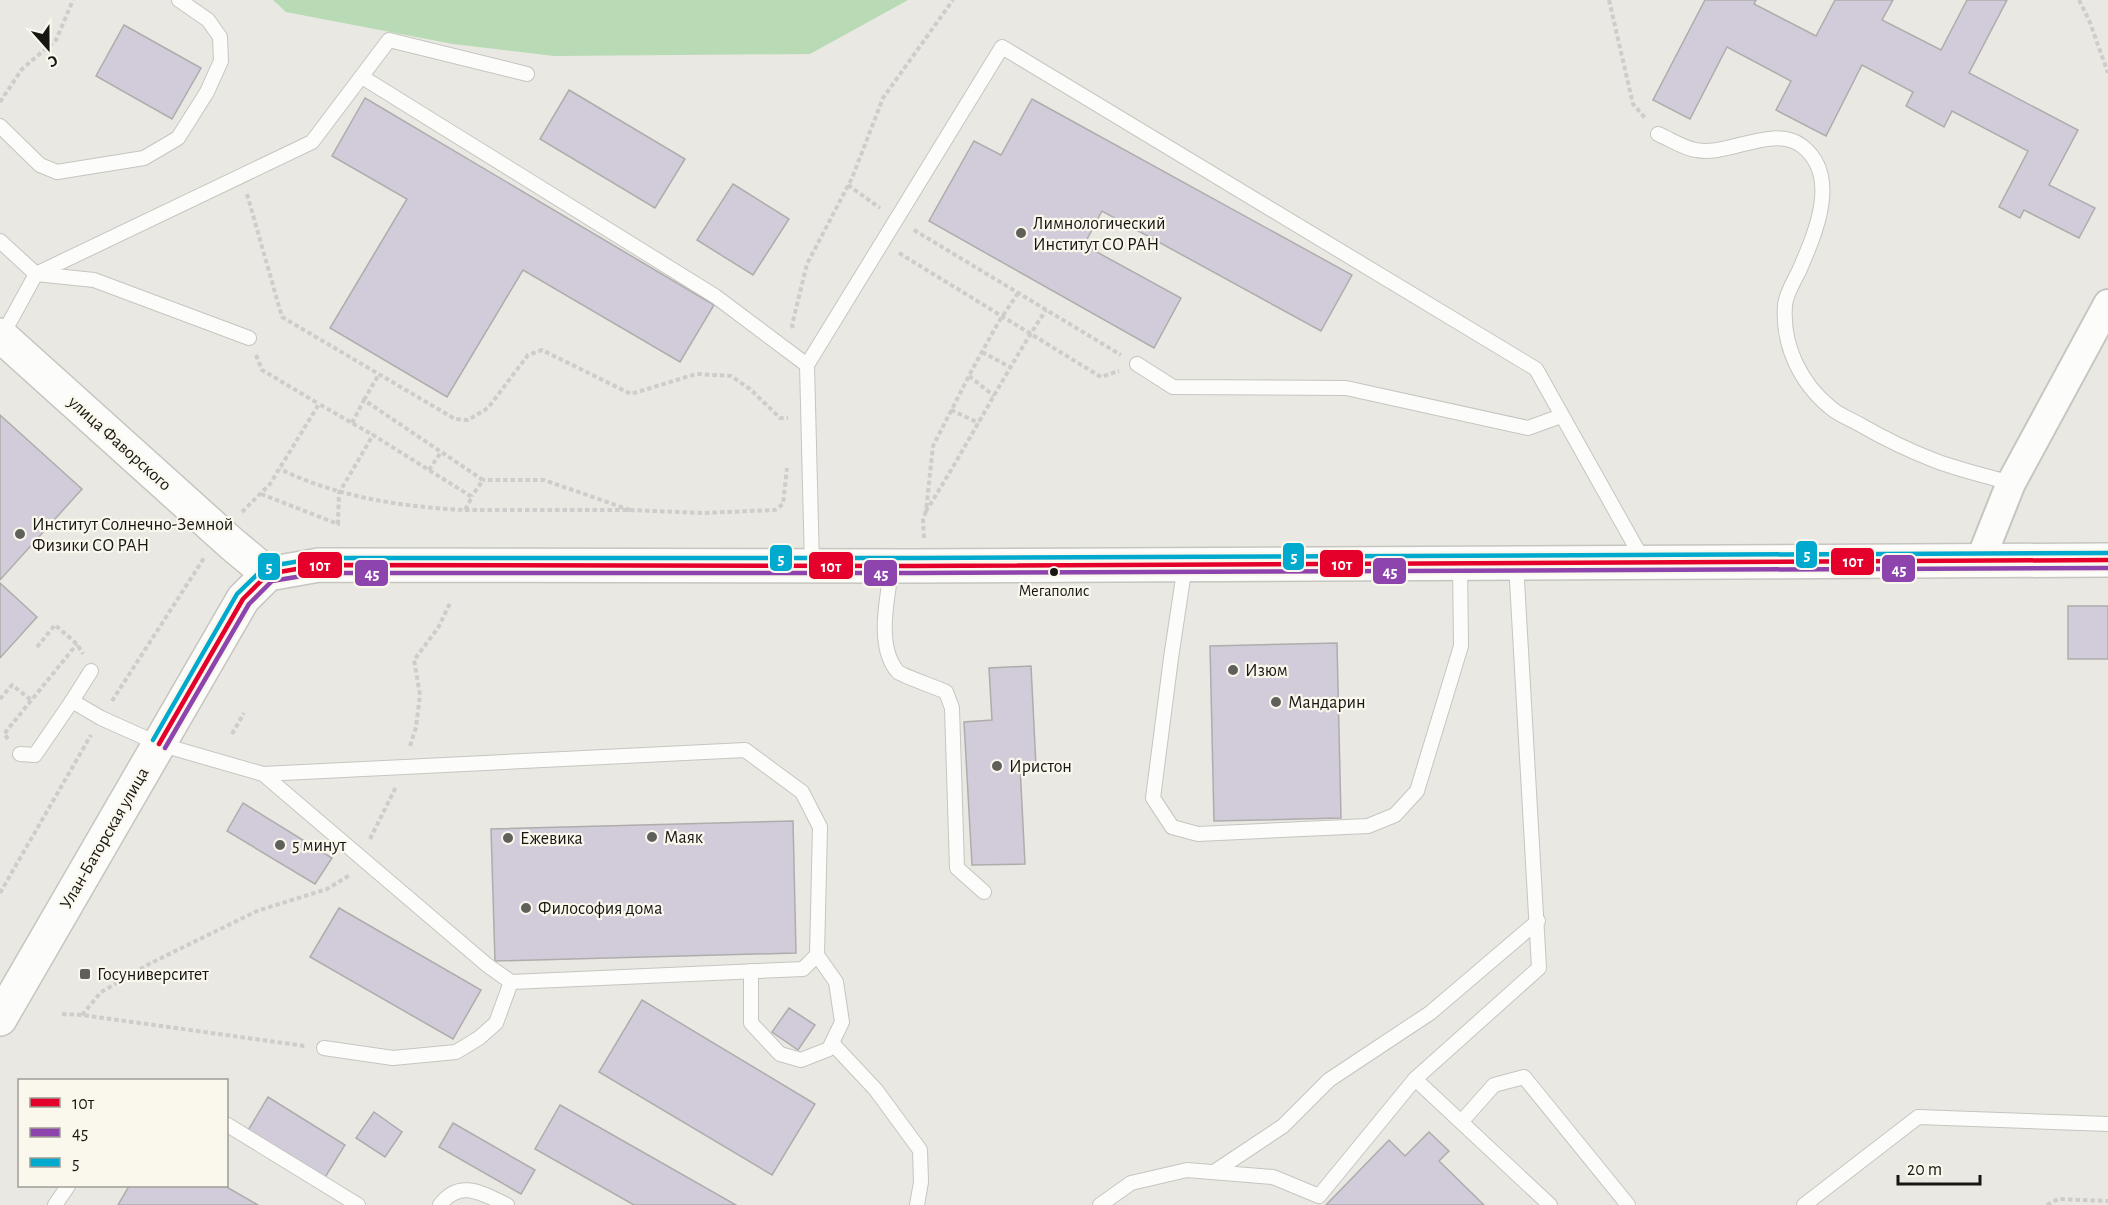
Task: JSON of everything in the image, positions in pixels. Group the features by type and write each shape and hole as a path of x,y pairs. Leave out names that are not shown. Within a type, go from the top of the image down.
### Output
{"street":[{"path":"1980,561 2011,483 2108,304"},
{"name":"улица Фаворского","path":"1,335 268,574"},
{"path":"268,574 319,565 892,566 2108,560"},
{"name":"Улан-Баторская улица","path":"7,1001 243,599 268,574"}],"lane":[{"path":"0,126 40,165 57,172 144,158 178,138 207,92 221,61 220,37 208,20 179,0"},
{"path":"1,335 36,274 312,142 389,40 527,74"},
{"path":"812,566 807,365 1002,47 1536,369 1644,562"},
{"path":"362,77 715,296 807,365"},
{"path":"1658,134 1696,150 1720,150 1752,141 1780,139 1792,140 1802,146 1818,164 1822,178 1820,214 1803,262 1785,302 1785,334 1790,352 1800,371 1810,386 1832,409 1876,434 1937,462 2011,483"},
{"path":"0,241 36,274 94,280 249,338"},
{"path":"1137,364 1173,387 1347,388 1528,428 1561,416"},
{"path":"1185,564 1154,798 1172,827 1198,834 1368,826 1395,815 1417,791 1461,646 1460,563"},
{"path":"1100,1205 1131,1183 1187,1170 1273,1177 1316,1200 1415,1079 1539,968 1516,563"},
{"path":"892,566 884,631 889,654 899,673 946,692 952,708 957,868 984,892"},
{"path":"20,754 35,755 91,671"},
{"path":"72,701 101,718 159,744 263,774 745,750 802,792 820,827 817,955 836,982 842,1022 829,1049 801,1060 780,1054 751,1023 751,971"},
{"path":"263,774 487,965 511,982 803,969 817,955"},
{"path":"1215,1172 1282,1126 1329,1080 1430,1013 1538,921"},
{"path":"324,1048 393,1058 456,1052 479,1038 496,1023 511,982"},
{"path":"832,1043 876,1090 920,1150 921,1182 917,1205"},
{"path":"1462,1121 1494,1085 1524,1077 1628,1205"},
{"path":"1415,1079 1550,1205"},
{"path":"1804,1205 1918,1117 2108,1124"},
{"path":"228,1125 358,1205"},
{"path":"55,1205 67,1187"},
{"path":"440,1205 460,1189 478,1191 507,1205"}],"path":[{"path":"0,102 22,69 56,40 73,0"},
{"path":"807,365 792,325 807,264 848,185 883,98 952,0"},
{"path":"1609,0 1633,104 1658,134"},
{"path":"2079,0 2089,20 2108,72"},
{"path":"242,176 282,317 455,419 468,420 488,408 528,356 542,350 631,394 696,374 731,376 750,389 780,418 792,419 791,426"},
{"path":"848,185 896,220 1137,364"},
{"path":"882,243 1101,377 1137,364"},
{"path":"926,511 933,446 982,352 1018,293"},
{"path":"922,520 1010,367 1046,310"},
{"path":"249,338 262,370 373,435 472,497"},
{"path":"982,352 1010,367"},
{"path":"352,423 380,374"},
{"path":"969,376 994,396"},
{"path":"364,400 483,480 544,480 630,510"},
{"path":"240,514 261,494 280,469 319,404"},
{"path":"951,410 979,423"},
{"path":"261,494 338,524 339,493 373,435"},
{"path":"429,470 441,452"},
{"path":"280,469 339,493 439,509 630,510 703,513 775,510 783,504 787,468"},
{"path":"465,510 483,480"},
{"path":"82,1015 101,992 151,963 257,910 327,889 350,875 380,821 405,767 416,727 420,695 414,660 438,628 450,603"},
{"path":"37,647 55,625 77,644 91,671"},
{"path":"20,754 2,732 77,644"},
{"path":"0,699 12,685 31,700"},
{"path":"232,734 244,712"},
{"path":"62,1014 324,1048"},
{"path":"2048,1205 2058,1198 2108,1201"}],"green space":[{"path":"273,0 908,0 810,54 554,56 453,44 286,12"}],"building":[{"path":"1705,0 1756,0 1754,4 1816,36 1835,0 1893,0 1882,20 1941,50 1967,0 2007,0 1969,73 2078,130 2049,185 2095,208 2079,238 2024,210 2020,218 1999,207 2028,151 1952,111 1944,127 1906,106 1913,92 1862,65 1826,136 1776,110 1791,81 1727,47 1690,119 1653,100"},
{"path":"124,25 201,68 172,119 96,76"},
{"path":"569,90 685,159 655,208 540,139"},
{"path":"365,98 714,305 680,362 523,270 447,397 330,328 407,199 332,156"},
{"name":"Лимнологический Институт СО РАН","path":"1032,99 1352,275 1321,331 1102,211 1084,245 1181,298 1154,348 929,221 974,141 1001,155"},
{"path":"733,184 789,219 753,275 697,240"},
{"name":"Институт Солнечно-Земной Физики СО РАН","path":"0,415 82,489 0,580"},
{"name":"Институт Солнечно-Земной Физики СО РАН","path":"0,583 37,617 0,658"},
{"path":"2068,606 2108,606 2108,659 2068,659"},
{"path":"1337,643 1341,818 1214,821 1210,646"},
{"name":"Иристон","path":"1031,666 1036,766 1020,766 1025,864 972,865 964,722 992,720 989,668"},
{"name":"5 минут","path":"243,803 332,858 315,884 227,831"},
{"path":"793,821 796,953 495,961 491,829"},
{"path":"339,908 481,990 453,1039 310,957"},
{"path":"642,1000 815,1104 772,1175 599,1072"},
{"path":"789,1008 815,1025 798,1050 772,1032"},
{"path":"268,1097 345,1145 324,1179 247,1132"},
{"path":"560,1105 736,1205 634,1205 535,1149"},
{"path":"374,1112 402,1132 385,1157 356,1138"},
{"path":"453,1123 535,1170 521,1194 439,1147"},
{"path":"1429,1132 1449,1151 1439,1161 1484,1205 1326,1205 1389,1140 1405,1156"},
{"path":"128,1187 227,1187 258,1205 118,1205"}],"transit line":[{"name":"5","path":"153,740 237,594 265,567 318,558 2108,553"},
{"name":"10т","path":"159,744 243,599 268,574 319,565 913,566 2108,560"},
{"name":"45","path":"165,748 249,604 272,581 320,573 2108,568"}],"place":[{"name":"Лимнологический Институт СО РАН","path":"1021,233"},
{"name":"Институт Солнечно-Земной Физики СО РАН","path":"20,534"},
{"name":"Мегаполис","path":"1054,572"},
{"name":"Изюм","path":"1233,670"},
{"name":"Мандарин","path":"1276,702"},
{"name":"Иристон","path":"997,766"},
{"name":"Маяк","path":"652,837"},
{"name":"Ежевика","path":"508,838"},
{"name":"5 минут","path":"280,845"},
{"name":"Философия дома","path":"526,908"},
{"name":"Госуниверситет","path":"85,974"}]}
